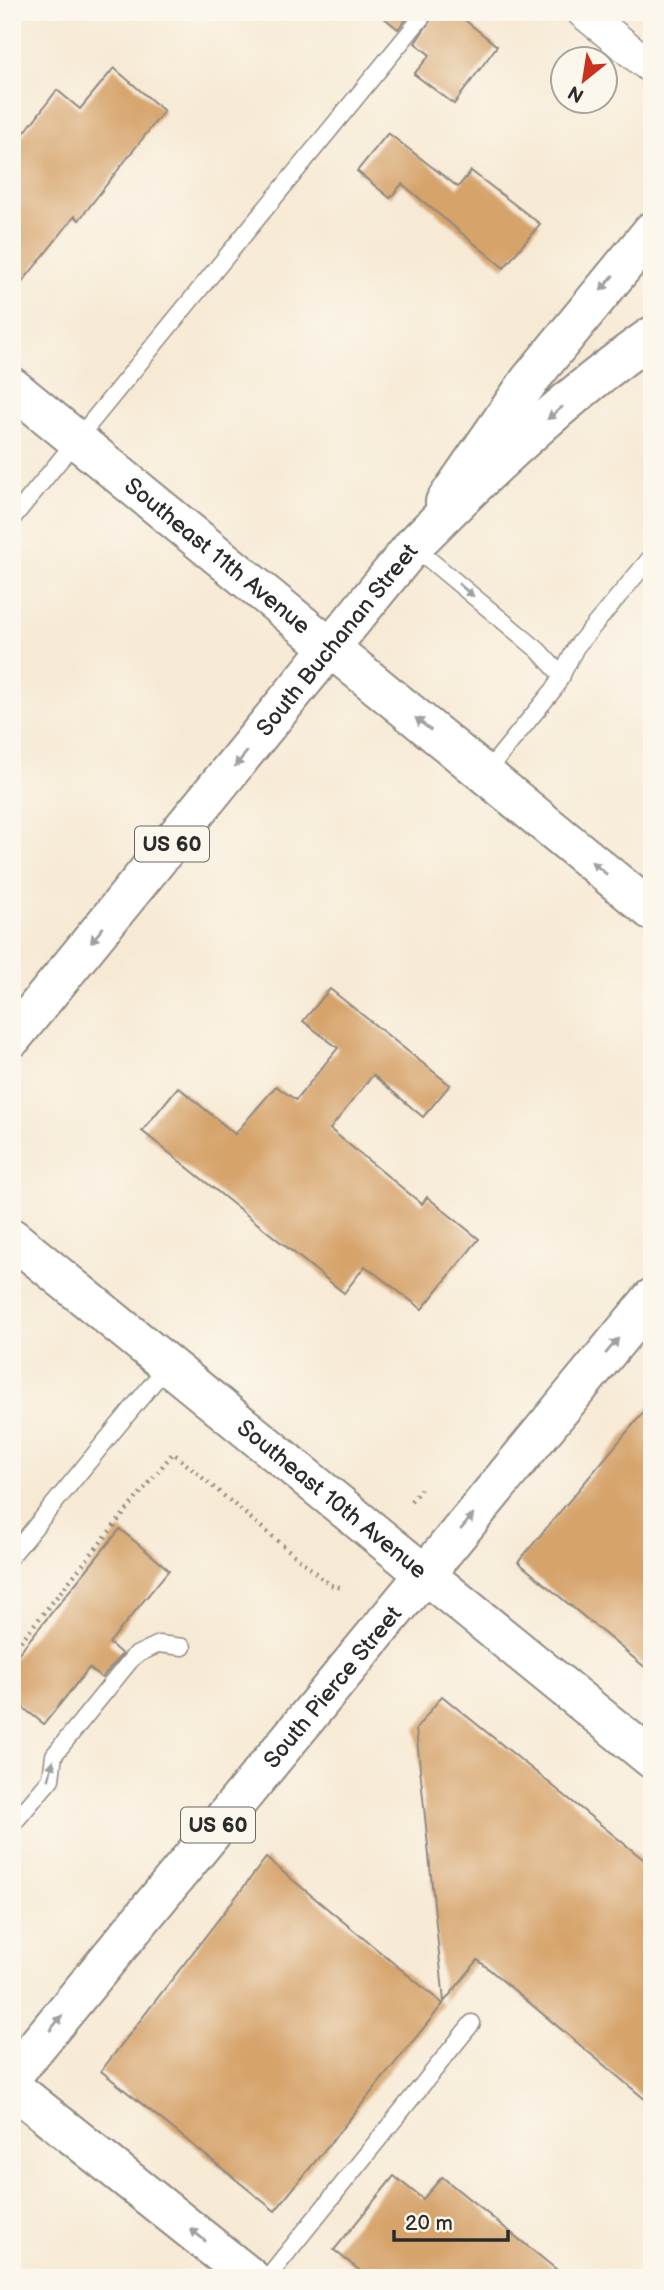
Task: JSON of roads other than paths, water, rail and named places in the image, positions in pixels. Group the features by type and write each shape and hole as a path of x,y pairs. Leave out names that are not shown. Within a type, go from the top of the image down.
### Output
{"main road":[{"name":"South Buchanan Street","path":"12,1038 413,546 529,381 652,231"},
{"name":"US 60","path":"413,546 498,462 607,370 652,337"},
{"name":"Southeast 11th Avenue","path":"12,387 652,911"},
{"name":"Southeast 10th Avenue","path":"12,1238 652,1759"},
{"name":"South Pierce Street","path":"12,2076 652,1298"},
{"path":"12,2087 251,2278"}],"street":[{"path":"583,12 652,68"}],"lane":[{"path":"12,519 426,12"},
{"path":"413,546 538,650 562,676"},
{"path":"484,775 562,676 576,647 652,555"},
{"path":"12,1555 167,1366"},
{"path":"12,1825 51,1779 54,1755 134,1656 159,1644 183,1647"},
{"path":"267,2278 472,2023"}]}
